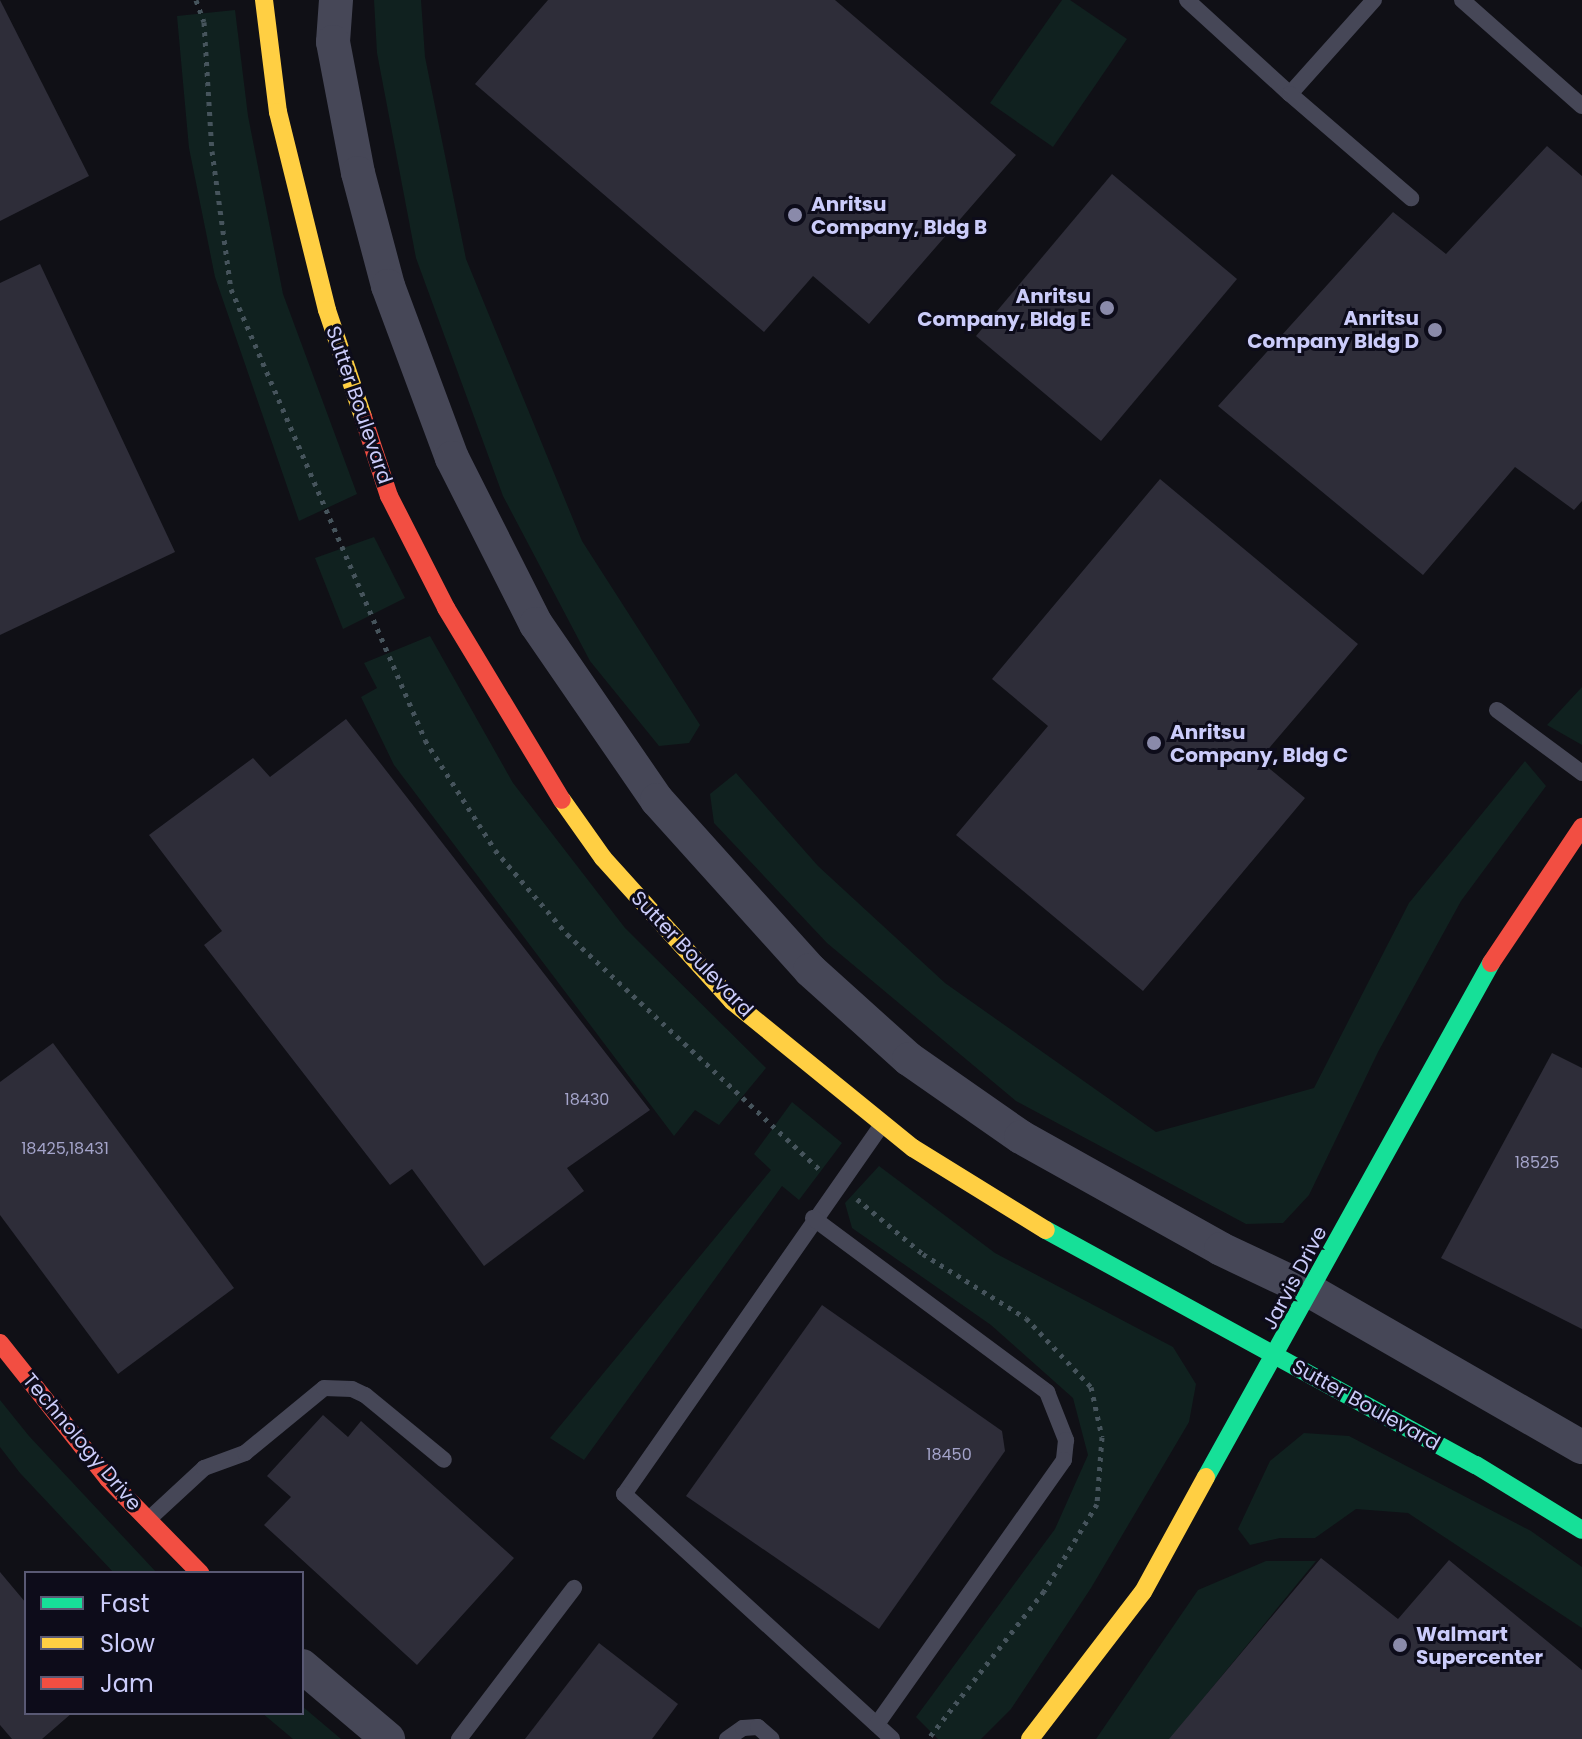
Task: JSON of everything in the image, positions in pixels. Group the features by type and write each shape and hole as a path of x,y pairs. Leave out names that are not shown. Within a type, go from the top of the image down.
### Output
{"street":[{"name":"Sutter Boulevard","path":"264,0 278,112 327,310 389,496 446,608 539,766 603,858 732,1001 882,1124 1027,1220 1277,1356 1582,1530"},
{"path":"336,0 333,42 358,173 388,286 452,458 536,624 657,800 810,970 909,1059 1021,1137 1221,1249 1312,1292 1582,1447"},
{"name":"Jarvis Drive","path":"1030,1739 1143,1592 1277,1356 1509,930 1582,827"},
{"name":"Technology Drive","path":"0,1343 108,1479 198,1571"},
{"path":"304,1668 388,1739"}],"lane":[{"path":"1187,0 1411,198"},
{"path":"1290,94 1374,0"},
{"path":"1462,0 1582,106"},
{"path":"1497,710 1582,773"},
{"path":"882,1124 813,1218 624,1494 892,1739"},
{"path":"813,1218 1047,1392 1066,1440 1064,1460 877,1724"},
{"path":"148,1520 204,1468 245,1453 324,1388 352,1389 365,1395 444,1460"},
{"path":"459,1739 574,1588"},
{"path":"727,1739 743,1728 758,1727 772,1739"}],"shaded area":[{"path":"374,0 421,0 425,57 466,259 582,541 700,725 689,743 659,746 590,661 503,496 416,258 377,53"},
{"path":"1062,0 1070,0 1127,39 1053,147 990,103"},
{"path":"235,10 248,116 283,294 357,494 299,521 215,277 189,148 177,16"},
{"path":"374,537 405,598 343,629 315,558"},
{"path":"430,636 513,783 625,928 766,1068 719,1125 695,1110 674,1136 394,765 361,697 377,688 364,663"},
{"path":"1582,687 1582,745 1547,725"},
{"path":"1525,761 1546,786 1461,901 1378,1052 1309,1195 1283,1223 1246,1224 1016,1101 827,943 714,823 710,794 736,773 818,866 945,983 1156,1132 1314,1088 1409,903"},
{"path":"792,1102 842,1143 799,1200 782,1186 584,1460 550,1438 771,1170 754,1154"},
{"path":"879,1166 995,1253 1173,1347 1196,1384 1189,1422 1091,1588 1011,1709 981,1739 938,1739 916,1717 1055,1529 1088,1455 1073,1398 991,1325 852,1228 845,1203"},
{"path":"0,1400 29,1436 155,1571 112,1571 20,1473 0,1447"},
{"path":"1304,1433 1349,1436 1531,1531 1582,1567 1582,1628 1408,1513 1356,1509 1315,1538 1280,1538 1250,1545 1238,1529 1270,1461"},
{"path":"1266,1561 1316,1561 1170,1739 1096,1739 1198,1590"},
{"path":"304,1708 341,1739 293,1739 264,1715 304,1715"}],"building":[{"path":"0,0 89,176 0,221"},
{"name":"Anritsu Company, Bldg B","path":"548,0 835,0 1016,155 869,324 813,276 764,332 475,84"},
{"name":"Anritsu Company Bldg D","path":"1547,146 1582,176 1582,501 1574,510 1515,467 1423,575 1218,406 1393,212 1446,254"},
{"name":"Anritsu Company, Bldg E","path":"1112,174 1237,279 1101,441 976,336"},
{"path":"40,264 175,552 0,635 0,283"},
{"name":"Anritsu Company, Bldg C","path":"1160,479 1358,644 1259,760 1305,798 1143,991 956,835 1048,726 992,679"},
{"path":"346,719 650,1110 567,1168 584,1191 484,1266 412,1169 390,1185 204,945 222,931 149,835 253,758 270,777"},
{"path":"53,1043 234,1288 118,1374 0,1215 0,1082"},
{"path":"1552,1053 1582,1068 1582,1329 1441,1258"},
{"path":"822,1305 1002,1431 1005,1451 879,1629 686,1496"},
{"path":"323,1415 348,1437 361,1421 514,1558 417,1665 264,1525 291,1497 267,1476"},
{"name":"Walmart Supercenter","path":"1321,1558 1398,1619 1449,1560 1582,1670 1582,1739 1169,1739"},
{"path":"0,1572 24,1601 24,1715 70,1715 42,1739 12,1739 0,1725"},
{"path":"599,1643 678,1704 652,1739 525,1739"}],"traffic: fast":[{"path":"1206,1477 1491,963"},
{"path":"1046,1230 1476,1465 1582,1530"}],"traffic: slow":[{"path":"264,0 278,112 327,310 363,417"},
{"path":"562,800 603,858 732,1001 913,1148 1046,1230"},
{"path":"1030,1739 1143,1592 1206,1477"}],"traffic: jam":[{"path":"363,417 389,496 446,608 562,800"},
{"path":"1491,963 1582,827"},
{"path":"0,1343 108,1479 198,1571"}],"place":[{"name":"Anritsu Company, Bldg B","path":"795,215"},
{"name":"Anritsu Company, Bldg E","path":"1107,308"},
{"name":"Anritsu Company Bldg D","path":"1435,330"},
{"name":"Anritsu Company, Bldg C","path":"1154,743"},
{"name":"Walmart Supercenter","path":"1400,1645"}]}
